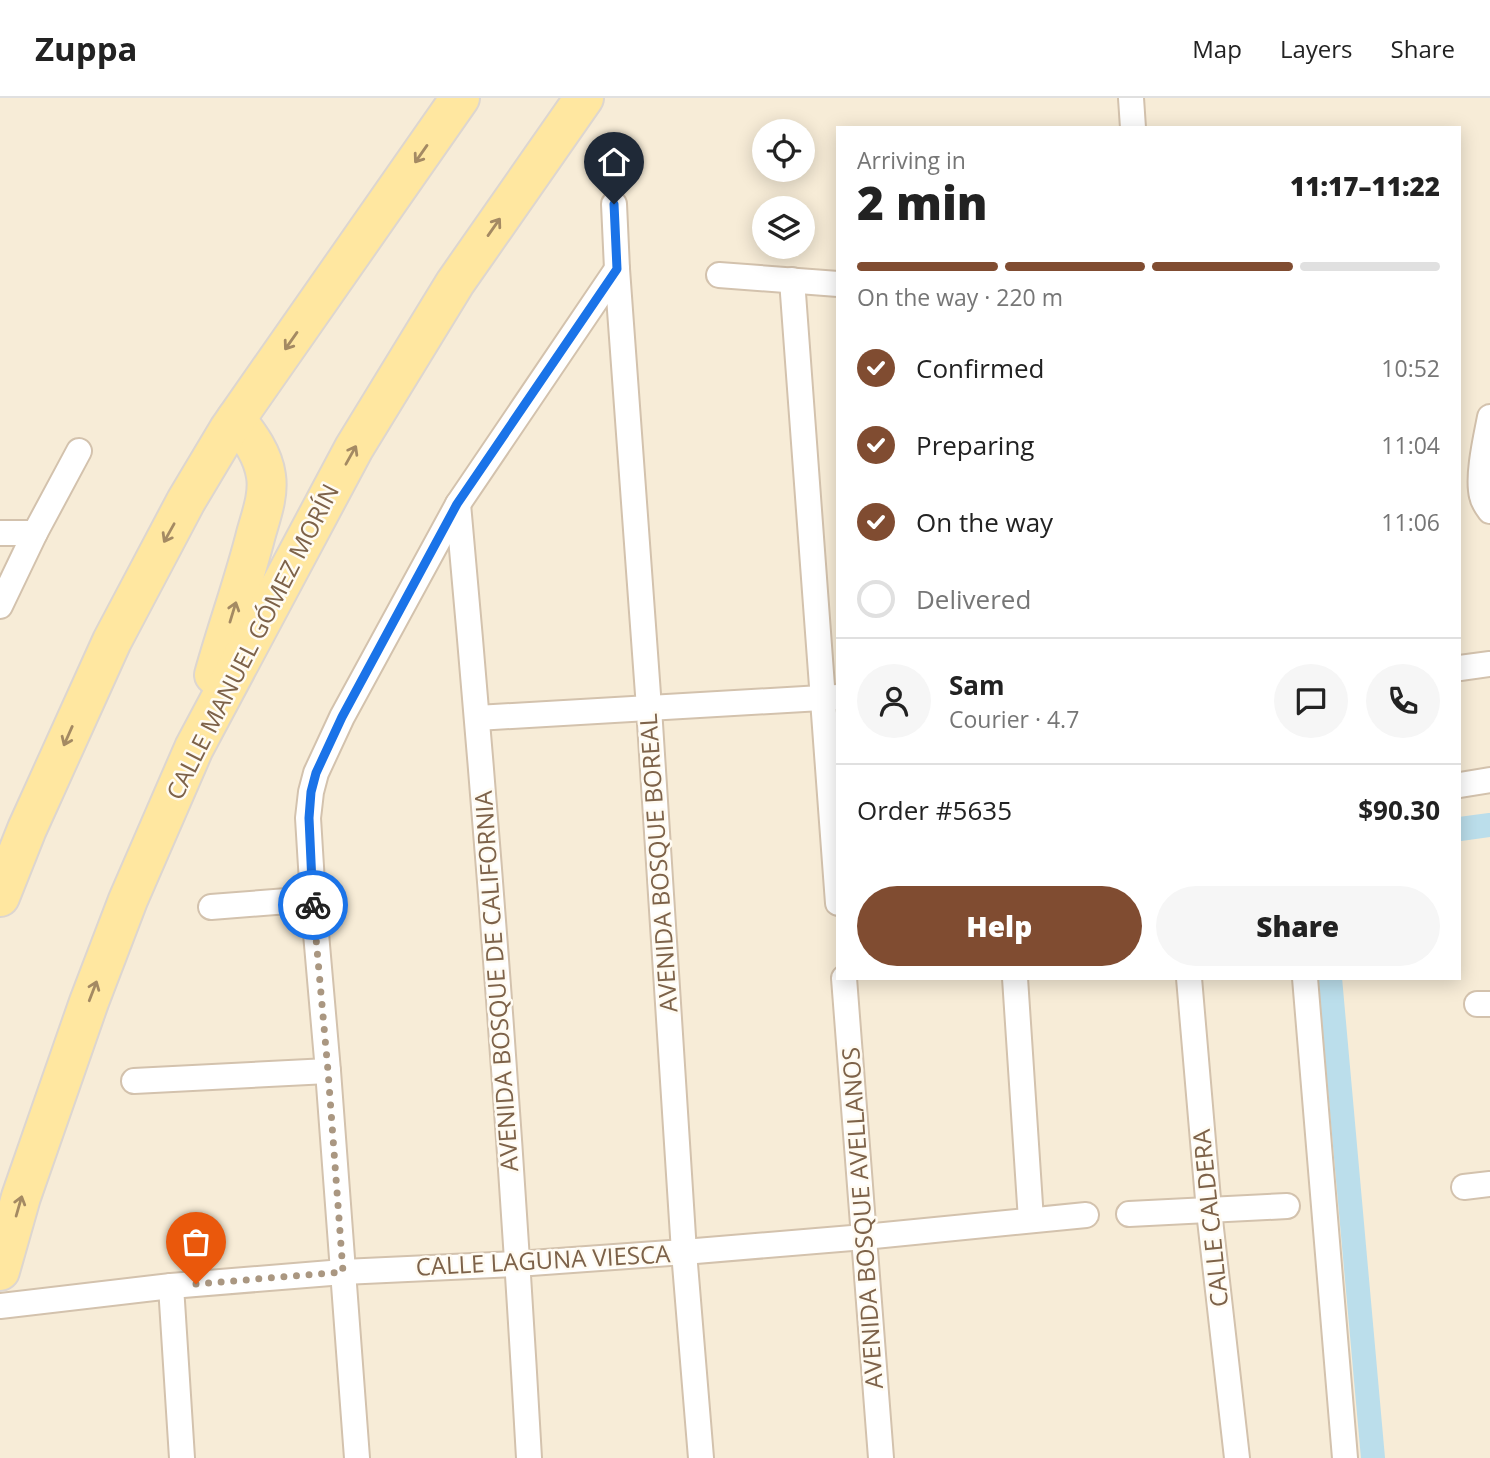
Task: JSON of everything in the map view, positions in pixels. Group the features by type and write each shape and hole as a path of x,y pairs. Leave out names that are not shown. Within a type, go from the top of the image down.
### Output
{"main road":[{"path":"0,897 33,816 112,641 186,501 236,418 460,98"},
{"name":"CALLE MANUEL GÓMEZ MORÍN","path":"0,1271 26,1184 94,989 128,900 194,748 354,448 455,284 584,98"},
{"path":"194,748 264,507 267,479 262,459 236,418"}],"street":[{"path":"1131,98 1133,126"},
{"name":"AVENIDA BOSQUE BOREAL","path":"614,204 684,1252 701,1458"},
{"path":"357,1458 313,899 309,818 311,792 316,773 342,717 457,504 617,269"},
{"path":"719,275 836,284"},
{"path":"792,280 830,698 836,852"},
{"path":"1490,417 1482,463 1481,495 1490,511"},
{"path":"0,606 79,451"},
{"name":"AVENIDA BOSQUE DE CALIFORNIA","path":"457,504 477,718 530,1455"},
{"path":"0,533 36,533"},
{"path":"1461,668 1490,664"},
{"path":"477,718 830,698"},
{"path":"1461,785 1490,780"},
{"path":"211,907 313,899"},
{"name":"AVENIDA BOSQUE AVELLANOS","path":"844,980 881,1458"},
{"path":"1015,980 1031,1220"},
{"name":"CALLE CALDERA","path":"1189,980 1209,1211 1237,1458"},
{"path":"1304,980 1345,1458"},
{"path":"134,1081 328,1071"},
{"path":"1464,1186 1490,1184"},
{"path":"1129,1214 1287,1206"},
{"name":"CALLE LAGUNA VIESCA","path":"0,1306 171,1286 343,1272 517,1264 684,1252 1086,1215"},
{"path":"171,1286 182,1458"}],"shaded area":[{"path":"0,98 1490,98 1490,1458 0,1458"}],"waterway":[{"path":"1461,829 1490,825"},
{"path":"1330,980 1373,1458"}],"way so far":[{"path":"196,1284 343,1272 313,905"}],"route":[{"path":"313,905 309,818 316,773 342,717 457,504 617,269 614,204"}]}
